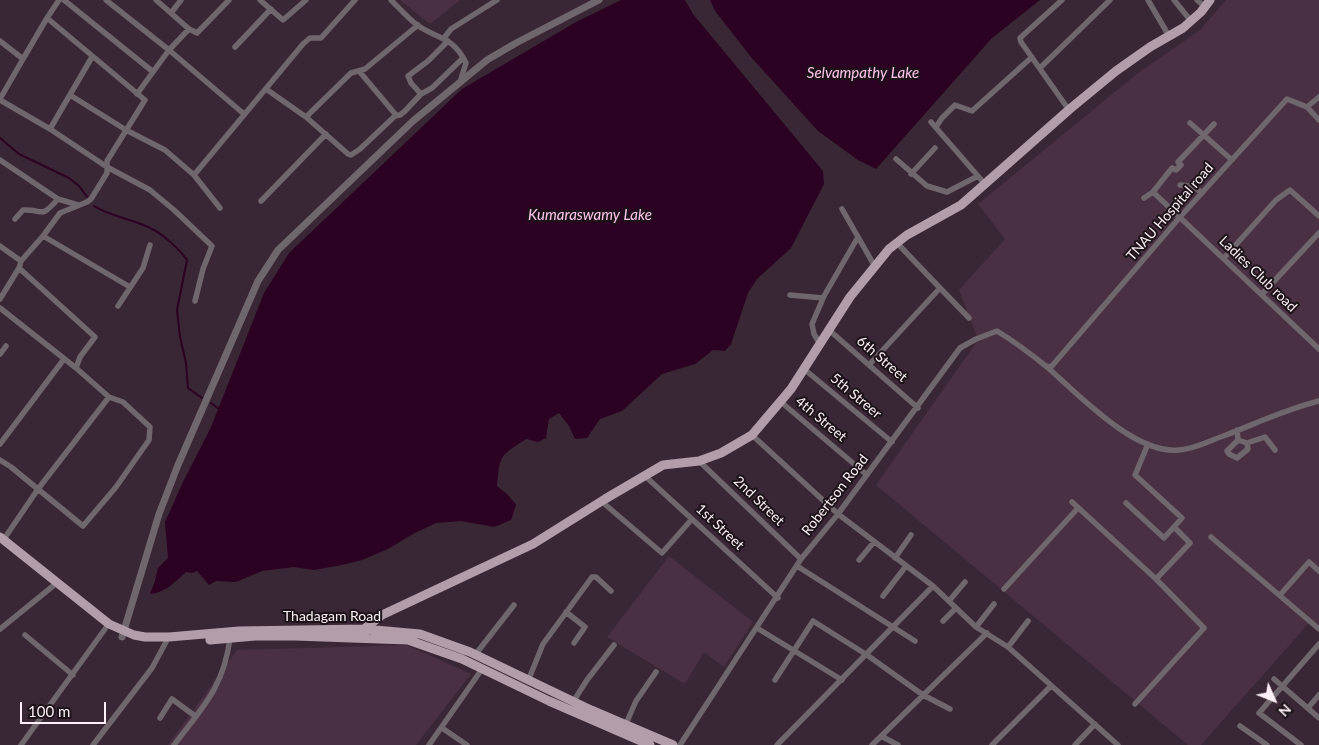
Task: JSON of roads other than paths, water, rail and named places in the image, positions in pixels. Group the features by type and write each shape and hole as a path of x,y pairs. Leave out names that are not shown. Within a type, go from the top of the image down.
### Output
{"main road":[{"path":"365,633 382,615 532,544 663,465 700,461 722,453 752,435 781,402 850,297 874,265 889,249 907,235 961,205 981,180 1116,72 1183,28 1207,3"},
{"name":"Thadagam Road","path":"1,540 109,628"},
{"name":"Thadagam Road","path":"1,540 53,586 109,628 140,642 365,633 420,643 650,745"},
{"name":"Thadagam Road","path":"123,635 145,637 249,631 420,634 475,655 625,726 673,745"}],"street":[{"path":"59,0 0,99 107,167 150,190 212,246 203,268 195,301"},
{"path":"64,0 152,72"},
{"path":"106,0 169,50 244,114"},
{"path":"156,0 189,29 197,33 229,0"},
{"path":"171,12 181,0"},
{"path":"260,0 283,20 306,0"},
{"path":"194,175 303,44 310,38 321,38 355,0"},
{"path":"391,0 418,25 446,40 461,52 466,63 460,82"},
{"path":"421,94 411,83 408,76 428,61 446,40 451,29 497,0"},
{"path":"123,635 159,514 175,473 258,282 278,250 400,134 488,60 598,0"},
{"path":"1062,0 1020,38 1069,110"},
{"path":"1040,68 1109,0"},
{"path":"1148,0 1169,36"},
{"path":"1174,0 1191,21"},
{"path":"1197,0 1207,3"},
{"path":"235,47 271,10"},
{"path":"0,299 19,268 21,261 60,213 91,199 107,173 107,161 145,100 47,18"},
{"path":"306,117 351,74 365,69 418,25"},
{"path":"137,94 169,50 189,29"},
{"path":"0,41 23,59"},
{"path":"50,129 92,57"},
{"path":"936,127 955,105 972,111 1032,57"},
{"path":"266,89 306,117 351,155 395,116 405,111 421,94 432,88 463,58"},
{"path":"358,71 395,116"},
{"path":"70,95 126,130 165,150 194,175 220,208"},
{"path":"1319,97 1306,107 1319,120"},
{"name":"TNAU Hospital road","path":"1046,366 1051,367 1180,217 1287,99 1306,107"},
{"path":"896,159 927,186 947,192 981,180 931,122"},
{"path":"1190,123 1232,160"},
{"path":"1144,198 1153,192 1172,168 1176,170 1181,165 1178,162 1214,124"},
{"path":"261,201 326,134"},
{"path":"911,174 935,148"},
{"path":"0,160 58,199 78,205"},
{"path":"1180,185 1193,186 1202,193"},
{"path":"1224,258 1276,200 1290,190 1319,216"},
{"name":"Ladies Club road","path":"1153,192 1319,349"},
{"path":"15,219 23,210 47,211 58,199"},
{"path":"842,209 874,265"},
{"path":"1262,294 1319,233"},
{"path":"43,236 130,287"},
{"path":"820,344 814,334 812,324 824,298 858,238"},
{"path":"897,243 969,318"},
{"path":"118,306 142,268 150,245"},
{"path":"0,246 21,261"},
{"path":"19,268 95,337 80,357 76,368"},
{"path":"868,364 940,288"},
{"path":"790,295 824,298"},
{"path":"0,308 76,368 109,397 123,402 150,427 148,440 116,487 83,526 0,460"},
{"name":"6th Street","path":"829,330 918,408"},
{"name":"Robertson Road","path":"680,745 778,598 801,559 838,514 918,408 960,348 997,331 1046,366"},
{"path":"0,354 6,346"},
{"path":"0,444 64,359"},
{"path":"1046,366 1103,417 1140,441 1156,447 1178,450 1205,443 1300,406 1319,401"},
{"name":"5th Streer","path":"804,369 892,442"},
{"path":"1,540 109,397"},
{"name":"4th Street","path":"781,402 867,475"},
{"path":"1238,430 1238,440 1228,451 1229,454 1236,458 1248,449 1247,443"},
{"path":"752,435 838,514 933,586 976,626 1008,647 1118,745"},
{"path":"1238,440 1247,443 1265,437 1275,450"},
{"path":"1126,503 1164,538 1182,518 1134,475 1148,444"},
{"name":"2nd Street","path":"700,461 801,559"},
{"name":"1st Street","path":"645,476 778,598"},
{"path":"601,501 662,553 692,519"},
{"path":"1072,502 1156,579 1204,628 1134,704"},
{"path":"1004,589 1078,508"},
{"path":"1156,579 1190,543 1174,527"},
{"path":"895,558 911,536"},
{"path":"1211,537 1319,629"},
{"path":"859,560 874,542"},
{"path":"1280,595 1309,562 1319,571"},
{"path":"797,566 915,641"},
{"path":"882,596 906,566"},
{"path":"528,681 543,644 594,576 611,591"},
{"path":"949,601 965,582"},
{"path":"0,629 53,586"},
{"path":"777,745 933,586"},
{"path":"976,626 994,604"},
{"path":"475,655 514,605"},
{"path":"943,621 956,608"},
{"path":"566,612 585,627 574,643"},
{"path":"775,680 813,621 867,655 923,695 950,709"},
{"path":"1008,647 1028,621"},
{"path":"21,745 109,628"},
{"path":"757,628 842,680"},
{"path":"872,745 987,633"},
{"path":"25,635 73,675"},
{"path":"174,745 213,693 227,659 230,638"},
{"path":"93,745 152,668 166,642"},
{"path":"1301,745 1259,713 1319,644"},
{"path":"573,702 587,680 614,646"},
{"path":"429,745 482,669"},
{"path":"625,726 636,702 656,672"},
{"path":"1274,679 1319,718"},
{"path":"992,745 1051,686"},
{"path":"1308,708 1319,695"},
{"path":"160,718 172,699 195,716"},
{"path":"1076,745 1095,724"},
{"path":"1240,726 1266,745"},
{"path":"442,728 467,745"},
{"path":"881,736 898,745"}],"water":[{"name":"Kumaraswamy Lake","path":"621,0 685,0 693,14 823,171 824,184 791,248 757,279 748,293 731,344 725,351 713,350 695,364 662,374 622,411 600,419 587,438 575,439 569,426 559,413 549,419 546,438 538,442 526,439 506,453 499,468 497,486 516,505 511,520 494,527 461,521 436,523 388,549 362,560 314,570 294,567 262,571 236,582 216,581 209,585 197,571 192,573 186,572 165,589 150,594 158,568 168,558 165,522 211,427 264,293 289,253 462,89 576,22"},
{"name":"Selvampathy Lake","path":"710,0 1040,0 992,38 876,169 858,160 818,131 751,57 715,11"}],"waterway":[{"path":"0,138 19,154 69,178 79,186 88,198"},
{"path":"94,206 156,231 187,260 177,310 180,337 186,363 188,388 202,398"},
{"path":"211,403 219,409"}]}
